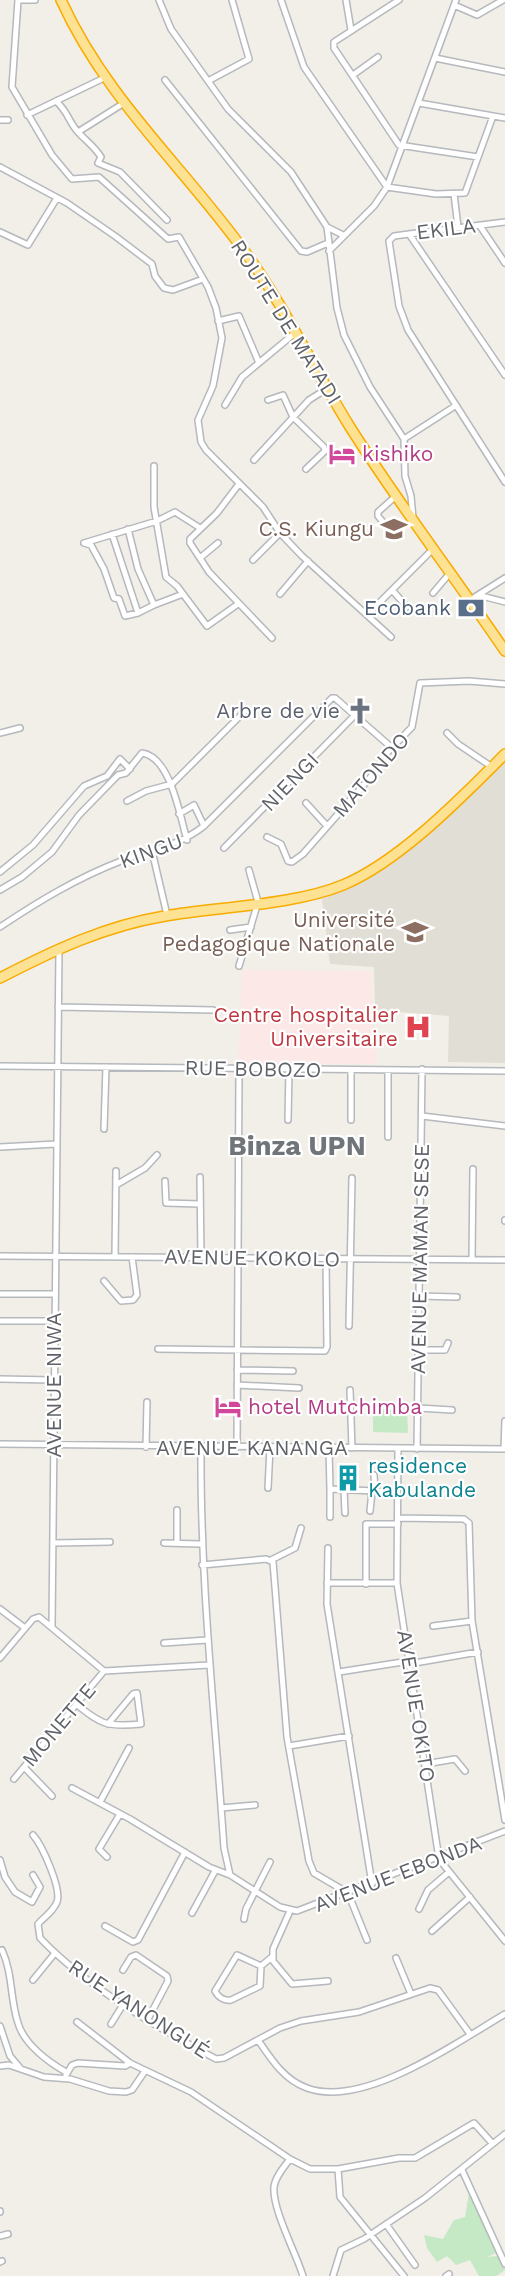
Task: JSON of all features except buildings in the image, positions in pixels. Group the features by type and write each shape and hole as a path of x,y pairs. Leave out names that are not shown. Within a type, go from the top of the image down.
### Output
{"highway":[{"name":"ROUTE DE MATADI","path":"61,0 87,53 105,78 262,275 328,388 397,495 452,572 474,597 505,651"},
{"path":"0,978 59,948 116,926 167,915 328,890 378,867 505,754"}],"street":[{"path":"35,0 18,0 11,84 27,115 68,176 78,180 99,177 168,239 178,237 203,279 216,308 222,346 213,386 198,420 206,450 263,507 280,533 392,637"},
{"path":"159,0 171,29 228,109 291,172 327,227 344,335 370,387 404,438 405,476 413,518"},
{"path":"208,81 249,59 232,0"},
{"path":"281,0 304,68 387,188"},
{"path":"346,0 351,30"},
{"path":"399,0 351,30 333,45 402,148 478,157"},
{"path":"329,251 374,206 387,188 455,3 477,15 502,0"},
{"path":"353,75 378,57"},
{"path":"435,58 505,72"},
{"path":"27,115 105,78"},
{"path":"165,80 301,251 307,252 328,243"},
{"path":"56,101 67,111 78,132 94,146 101,157 98,163 120,172 167,220"},
{"path":"78,132 124,103"},
{"path":"419,103 505,118"},
{"path":"387,188 465,193 493,116"},
{"path":"0,120 8,120"},
{"path":"0,167 57,198 152,264 155,276 164,288 173,290 203,279"},
{"path":"454,194 458,227"},
{"path":"0,232 28,245 57,198"},
{"name":"EKILA","path":"455,406 417,346 404,320 389,241 394,236 505,222"},
{"path":"480,226 505,264"},
{"path":"327,227 343,235"},
{"path":"409,234 505,375"},
{"path":"218,321 239,316 259,363"},
{"path":"225,405 242,377 295,333"},
{"path":"254,460 309,400 328,388"},
{"path":"268,400 283,395 293,417 325,448 325,451 306,469"},
{"path":"404,438 455,406 505,482"},
{"path":"154,466 157,521 166,577 183,594 207,626 238,604"},
{"path":"239,484 217,513 189,541 238,604 272,638"},
{"path":"388,528 377,514 397,495"},
{"path":"183,594 138,613 125,616 119,599 114,598 104,569 91,545 84,543 157,521 173,512 179,513 200,528"},
{"path":"128,529 138,569 154,605"},
{"path":"253,560 280,533"},
{"path":"112,534 138,613"},
{"path":"200,558 218,543"},
{"path":"368,614 434,548"},
{"path":"280,594 308,561"},
{"path":"433,593 452,572"},
{"path":"474,597 505,578"},
{"path":"392,590 407,607"},
{"path":"474,597 505,602"},
{"name":"MATONDO","path":"267,837 277,840 288,861 292,862 303,854 375,772 391,747 412,727 420,683 469,681 505,684"},
{"name":"KINGU","path":"0,927 62,887 120,862 187,840 204,826 333,698 355,715"},
{"path":"127,801 146,791 172,784 246,710"},
{"path":"355,715 391,747"},
{"name":"NIENGI","path":"225,848 355,715"},
{"path":"0,733 20,728"},
{"path":"447,733 492,767"},
{"path":"0,890 22,877 52,852 79,815 118,775 130,769 144,753 157,763 172,784 187,840"},
{"path":"0,872 33,845 84,786 107,776 120,759 130,769"},
{"path":"306,803 327,826"},
{"path":"179,814 194,805 204,826"},
{"path":"152,851 167,915"},
{"path":"239,966 258,902 249,870"},
{"path":"230,930 251,927"},
{"name":"AVENUE NIWA","path":"52,1626 54,1257 59,948"},
{"path":"58,1008 213,1010"},
{"name":"RUE BOBOZO","path":"0,1066 505,1071"},
{"path":"104,1129 106,1067"},
{"path":"237,1447 239,1069"},
{"path":"288,1120 289,1069"},
{"name":"AVENUE MAMAN SESE","path":"417,1449 422,1069"},
{"path":"351,1070 351,1120"},
{"path":"388,1070 388,1137"},
{"path":"422,1116 505,1126"},
{"path":"0,1147 56,1144"},
{"path":"116,1185 145,1168 157,1155"},
{"path":"472,1259 473,1169"},
{"path":"115,1257 116,1171"},
{"path":"200,1177 201,1258"},
{"path":"349,1326 352,1178"},
{"path":"165,1181 166,1203 200,1204"},
{"name":"AVENUE KOKOLO","path":"0,1256 505,1260"},
{"path":"104,1281 121,1300 133,1300 137,1295 132,1257"},
{"path":"158,1349 326,1350 327,1259"},
{"path":"0,1294 54,1294"},
{"path":"419,1296 457,1297"},
{"path":"0,1321 54,1321"},
{"path":"418,1350 445,1350 448,1343"},
{"path":"237,1370 293,1371"},
{"path":"0,1379 53,1380"},
{"path":"237,1385 299,1388"},
{"path":"350,1390 351,1449"},
{"path":"146,1447 147,1402"},
{"path":"419,1408 452,1410"},
{"path":"505,1421 505,1449"},
{"name":"AVENUE KANANGA","path":"0,1444 505,1449"},
{"path":"201,1447 200,1544 224,1848 230,1875"},
{"path":"268,1488 270,1448"},
{"path":"329,1448 330,1517"},
{"name":"AVENUE OKITO","path":"398,1449 397,1583 440,1859 505,1941"},
{"path":"370,1511 374,1476"},
{"path":"330,1489 397,1492"},
{"path":"344,1491 345,1513"},
{"path":"177,1510 177,1543"},
{"path":"366,1584 366,1524 464,1519 469,1522 472,1621 505,1820"},
{"path":"202,1565 271,1560 296,1548 301,1528"},
{"path":"53,1543 110,1542"},
{"path":"164,1543 200,1544"},
{"path":"328,1548 327,1604 372,1884"},
{"path":"271,1560 289,1746 312,1870 348,1893 367,1940"},
{"path":"327,1583 397,1583"},
{"path":"0,1609 25,1628"},
{"path":"0,1658 33,1619 39,1617 104,1671 210,1665"},
{"path":"433,1626 472,1621"},
{"path":"164,1643 207,1640"},
{"path":"339,1672 478,1652"},
{"name":"MONETTE","path":"14,1779 104,1671"},
{"path":"76,1704 98,1722 108,1724 143,1723 137,1693 133,1694 108,1724"},
{"path":"289,1746 349,1736"},
{"path":"100,1802 129,1748"},
{"path":"425,1764 455,1759 465,1771"},
{"path":"24,1767 52,1796"},
{"path":"72,1788 100,1802 215,1871 230,1875 254,1892 290,1911 272,1957 261,1966 260,1986 231,2000 226,2001 218,1996 215,1991 237,1955 261,1966"},
{"path":"221,1808 255,1805"},
{"path":"107,1857 99,1849 120,1814"},
{"name":"AVENUE EBONDA","path":"290,1911 304,1910 440,1859 505,1831"},
{"name":"RUE YANONGUÉ","path":"33,1835 42,1848 58,1895 52,1911 38,1924 37,1930 40,1938 55,1953 124,2003 216,2059 224,2058 280,2028 301,2021 359,2012 430,1988 438,1990 470,2034"},
{"path":"105,1926 133,1942 138,1940 185,1852"},
{"path":"0,1860 5,1877 15,1892 32,1902 40,1887 33,1875"},
{"path":"244,1919 254,1892 270,1862"},
{"path":"192,1913 215,1871"},
{"path":"419,1909 428,1890 449,1872"},
{"path":"432,1931 470,1897"},
{"path":"2,1950 12,1978 19,2026 41,2054 66,2072 67,2079"},
{"path":"33,1980 55,1953"},
{"path":"123,1970 131,1957 136,1955 167,1976 168,1981 148,2019"},
{"path":"272,1957 292,1984 328,1980"},
{"path":"396,1958 411,1994"},
{"path":"111,2024 124,2003"},
{"path":"258,2040 272,2061 293,2081 313,2089 335,2091 408,2072 505,2014"},
{"path":"77,2022 130,2063 191,2092 290,2159 310,2169 338,2169 399,2158 420,2157 474,2123 492,2143"},
{"path":"0,2026 10,2056 22,2071"},
{"path":"66,2072 72,2065 78,2063 125,2066 130,2063"},
{"path":"0,2066 9,2065 44,2077 67,2079 109,2091 129,2092 145,2071"},
{"path":"333,2276 341,2250 386,2224 462,2170 505,2134"},
{"path":"290,2159 276,2180 274,2192 284,2227 303,2276"},
{"path":"338,2169 340,2197 404,2276"},
{"path":"462,2170 505,2264"},
{"path":"386,2224 415,2265"},
{"path":"0,2236 8,2234"}],"shaded area":[{"name":"Université Pedagogique Nationale","path":"505,761 505,1063 448,1062 449,1016 375,1010 374,967 330,964 322,899 354,886 387,866"},
{"path":"242,970 370,971 376,1064 238,1064"}],"green space":[{"path":"373,1409 407,1410 408,1433 373,1432"},
{"path":"469,2193 496,2253 487,2257 498,2256 505,2270 496,2276 479,2276 470,2260 456,2265 447,2256 437,2262 427,2248 424,2235 443,2239 454,2220 465,2217"}],"place":[{"name":"kishiko","path":"342,454"},
{"name":"C.S. Kiungu","path":"394,529"},
{"name":"Ecobank","path":"471,608"},
{"name":"Arbre de vie","path":"360,711"},
{"name":"Université Pedagogique Nationale","path":"415,932"},
{"name":"Centre hospitalier Universitaire","path":"418,1027"},
{"name":"hotel Mutchimba","path":"228,1407"},
{"name":"residence Kabulande","path":"348,1478"}],"district":[{"name":"Binza UPN","path":"297,1146"}]}
